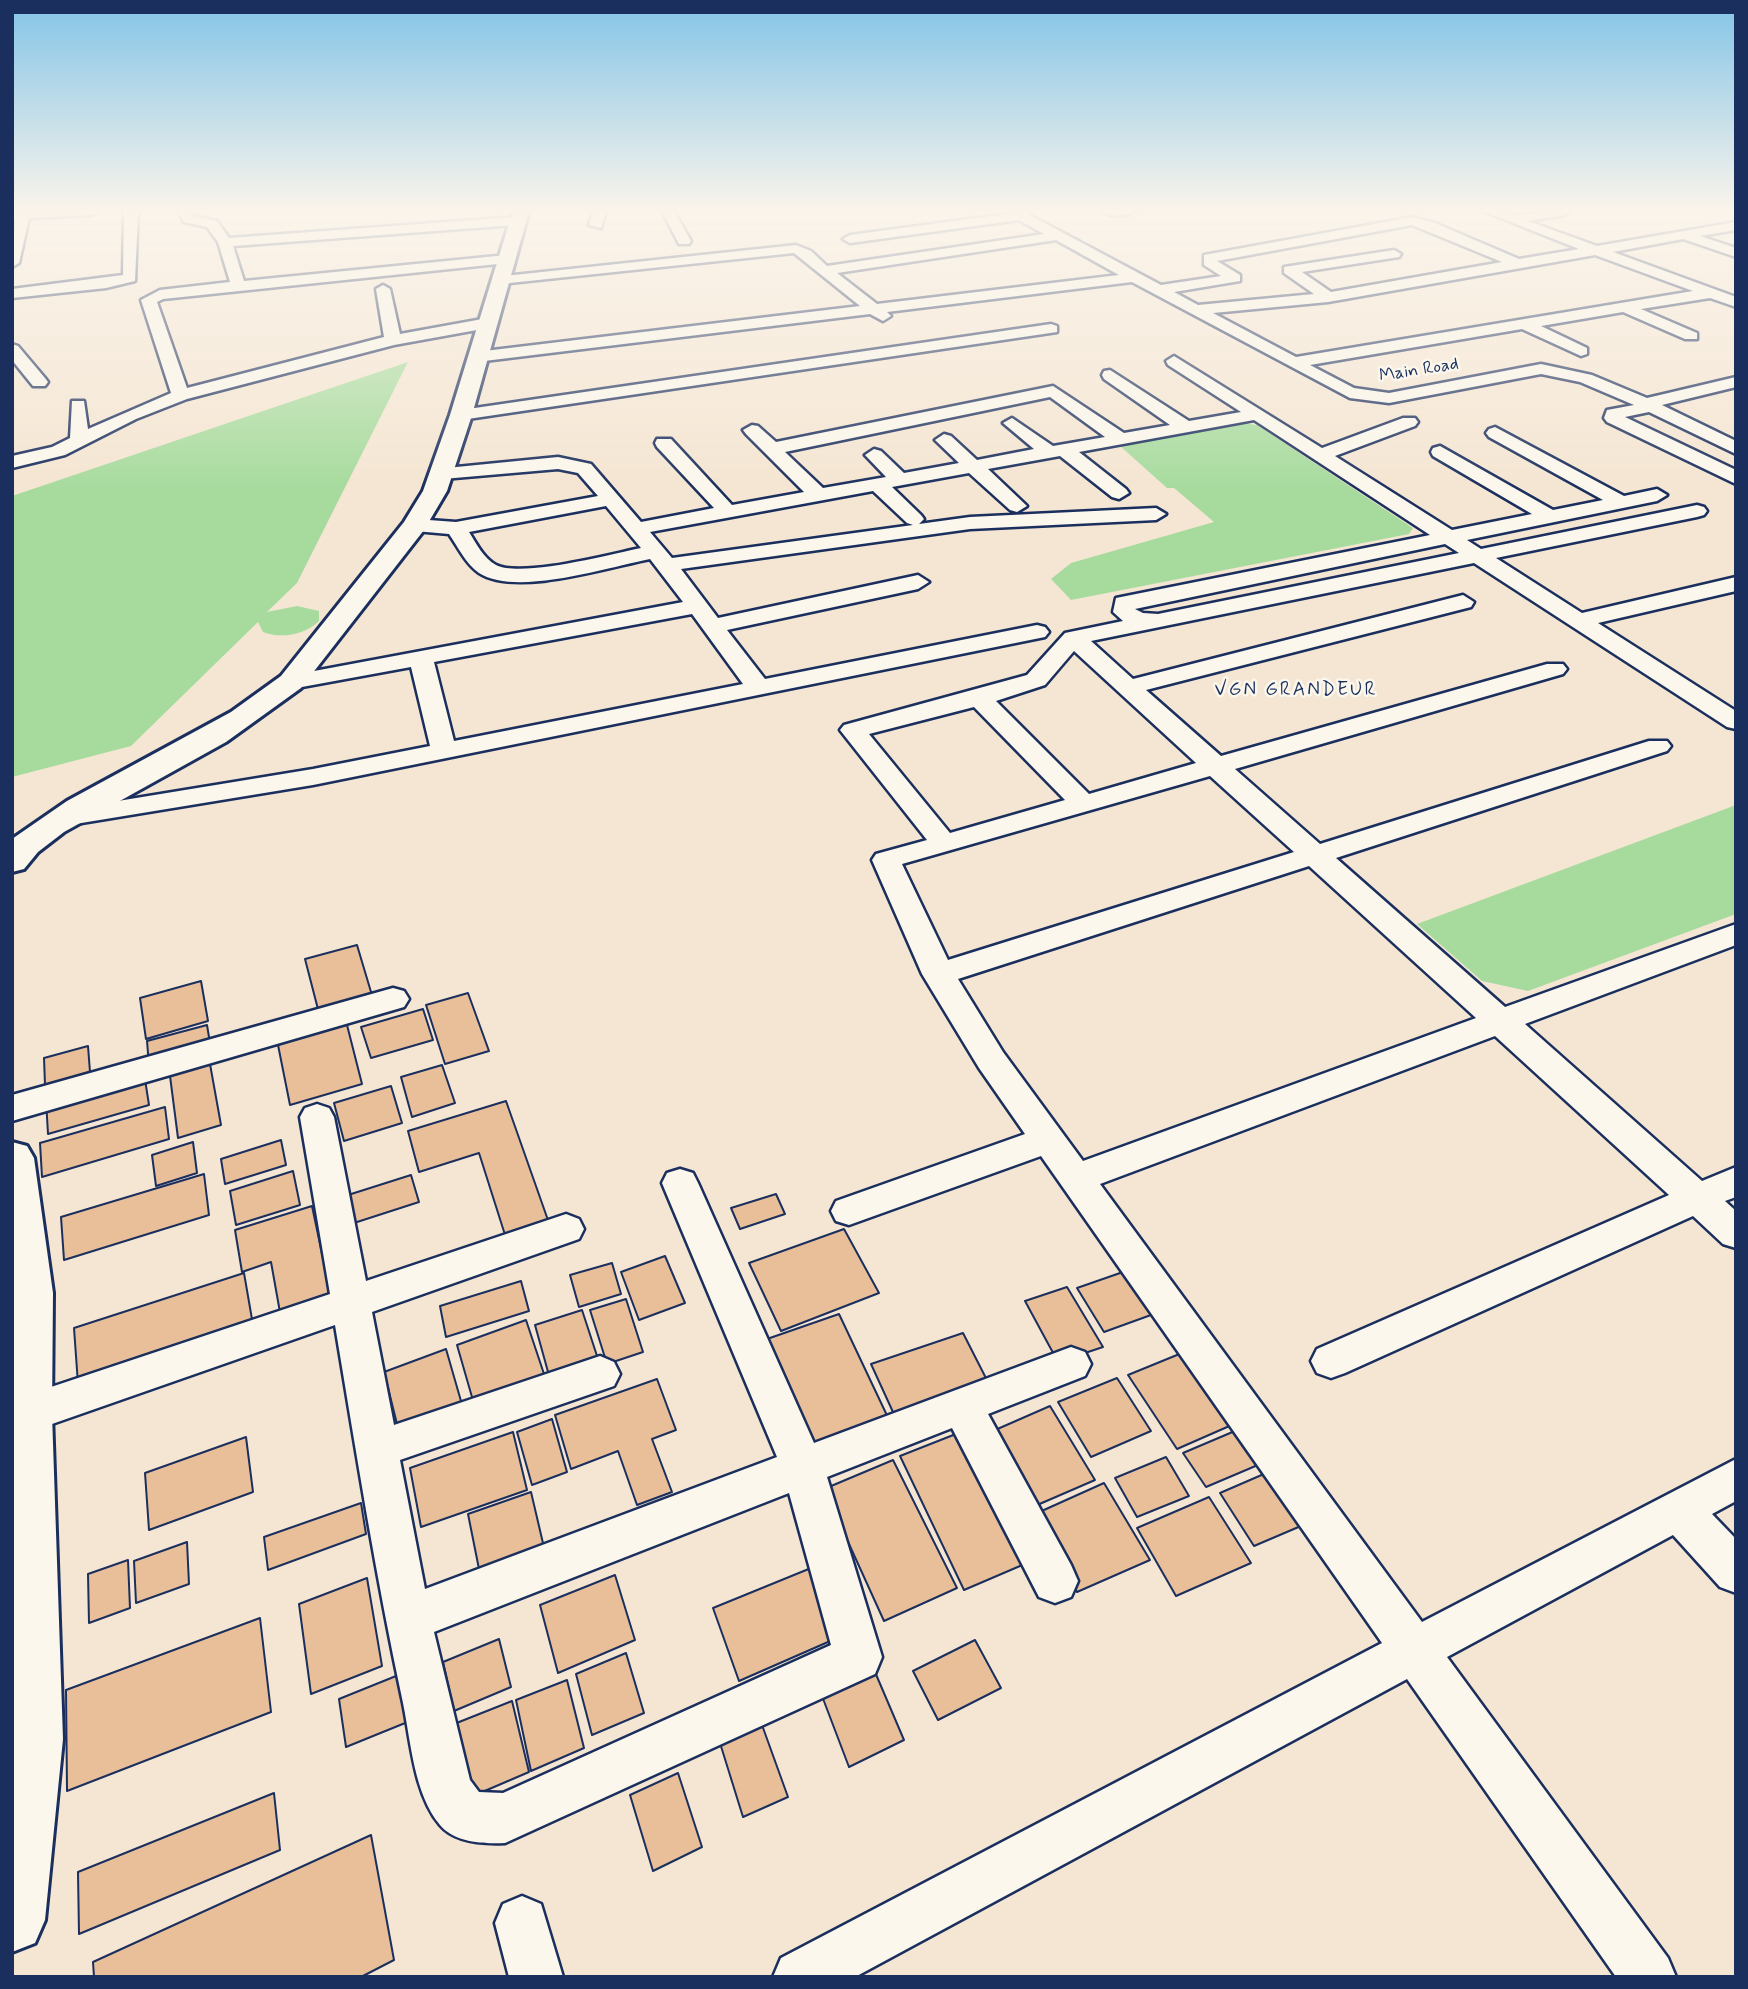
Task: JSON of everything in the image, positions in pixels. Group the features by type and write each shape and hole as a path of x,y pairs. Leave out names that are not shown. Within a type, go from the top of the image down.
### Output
{"street":[{"path":"150,304 181,395"},
{"path":"386,304 393,340"},
{"path":"12,861 41,832 123,782 241,722 291,682 415,525 443,473 493,304"},
{"path":"865,304 925,346"},
{"path":"476,357 922,304"},
{"name":"Main Road","path":"1185,304 1350,393 1371,398 1389,398 1549,369 1577,376 1736,448"},
{"path":"1196,310 1259,304"},
{"path":"1292,363 1643,304"},
{"path":"1623,307 1691,336"},
{"path":"12,462 39,457 181,395 393,340 488,323"},
{"path":"1523,324 1581,351"},
{"path":"461,415 1051,329"},
{"path":"12,349 39,382"},
{"path":"1174,361 1577,621 1729,711"},
{"path":"1110,375 1185,428"},
{"path":"1736,382 1613,414 1613,418 1736,478"},
{"path":"771,449 1053,391 1120,439"},
{"path":"78,405 79,440"},
{"path":"1384,408 1426,432"},
{"path":"634,529 1257,414"},
{"path":"1320,455 1365,441 1409,422"},
{"path":"1012,423 1119,493"},
{"path":"752,430 819,495"},
{"path":"1495,433 1621,502"},
{"path":"944,440 1017,506"},
{"path":"664,443 728,512"},
{"path":"1440,452 1549,516"},
{"path":"874,455 900,480"},
{"path":"443,473 573,464 584,468 699,606 758,687"},
{"path":"877,484 914,519"},
{"path":"1164,619 1137,620 1122,608 1124,603 1144,597 1657,495"},
{"path":"415,525 456,528 609,500"},
{"path":"776,503 798,526"},
{"path":"944,843 853,730 979,698 1036,680 1073,638 1697,511"},
{"path":"456,528 478,562 491,572 535,575 970,523 1156,514"},
{"path":"713,626 918,582"},
{"path":"1577,621 1736,584"},
{"path":"1128,687 1463,603"},
{"path":"291,682 699,606"},
{"path":"63,818 313,777 1037,632"},
{"path":"1073,638 1736,1233"},
{"path":"421,659 444,750"},
{"path":"1556,669 1214,764 886,860 955,1007 1648,1977"},
{"path":"979,698 1082,802"},
{"path":"938,974 1658,746"},
{"path":"1077,1178 1736,934"},
{"path":"12,1108 393,999"},
{"path":"317,1117 408,1619 446,1786 456,1808 478,1820 505,1818 858,1657 803,1467 680,1183"},
{"path":"849,1210 1049,1139"},
{"path":"12,1158 21,1296 23,1743 12,1920"},
{"path":"1331,1361 1736,1181"},
{"path":"20,1417 566,1229"},
{"path":"408,1619 1071,1364"},
{"path":"378,1449 600,1374"},
{"path":"962,1406 1055,1581"},
{"path":"800,1977 1736,1479"},
{"path":"1678,1509 1736,1571"},
{"path":"522,1923 536,1977"}],"green space":[{"path":"408,362 297,583 267,612 297,606 319,611 319,621 307,630 285,635 263,632 258,622 131,746 12,777 12,496"},
{"path":"1242,423 1257,425 1413,528 1409,534 1071,600 1051,579 1071,563 1214,522 1174,488 1167,488 1120,446"},
{"path":"1736,805 1736,914 1528,991 1482,981 1417,924"}],"building":[{"path":"357,945 374,1002 320,1017 305,959"},
{"path":"201,981 208,1021 146,1039 140,998"},
{"path":"468,993 489,1051 445,1064 426,1005"},
{"path":"423,1009 433,1040 371,1058 361,1027"},
{"path":"346,1021 362,1084 290,1105 277,1040"},
{"path":"207,1025 211,1049 149,1065 147,1041"},
{"path":"88,1046 90,1072 45,1085 44,1058"},
{"path":"210,1064 221,1125 178,1138 170,1076"},
{"path":"442,1065 455,1103 412,1117 401,1077"},
{"path":"144,1073 149,1105 48,1134 46,1100"},
{"path":"391,1086 402,1123 344,1141 334,1103"},
{"path":"506,1101 549,1223 506,1238 479,1153 419,1172 408,1131"},
{"path":"165,1107 169,1139 42,1177 40,1143"},
{"path":"281,1140 286,1165 225,1184 221,1159"},
{"path":"193,1142 197,1173 156,1186 152,1155"},
{"path":"293,1171 300,1205 236,1225 230,1191"},
{"path":"204,1174 209,1215 64,1260 61,1217"},
{"path":"411,1175 419,1202 354,1223 348,1195"},
{"path":"776,1194 785,1214 740,1229 731,1208"},
{"path":"312,1206 332,1301 281,1318 271,1262 242,1272 235,1230"},
{"path":"844,1229 879,1293 781,1331 749,1263"},
{"path":"665,1256 685,1303 639,1320 621,1272"},
{"path":"612,1263 621,1294 579,1307 570,1275"},
{"path":"1123,1272 1151,1315 1104,1332 1077,1288"},
{"path":"244,1273 253,1325 78,1384 74,1328"},
{"path":"521,1281 529,1311 446,1337 440,1306"},
{"path":"1067,1287 1103,1347 1058,1362 1025,1301"},
{"path":"626,1299 643,1352 607,1364 590,1310"},
{"path":"582,1310 599,1362 550,1379 535,1325"},
{"path":"839,1314 892,1426 816,1454 767,1339"},
{"path":"526,1320 545,1377 474,1404 457,1345"},
{"path":"963,1333 992,1390 898,1423 871,1364"},
{"path":"1199,1346 1250,1417 1177,1449 1128,1375"},
{"path":"446,1349 463,1408 399,1432 384,1372"},
{"path":"1117,1378 1151,1431 1091,1457 1058,1402"},
{"path":"657,1379 676,1430 652,1439 672,1492 637,1505 618,1451 571,1469 555,1415"},
{"path":"1050,1406 1095,1480 1028,1509 986,1434"},
{"path":"552,1419 567,1472 532,1485 517,1432"},
{"path":"1249,1425 1272,1459 1206,1487 1183,1453"},
{"path":"966,1430 1034,1560 964,1590 900,1456"},
{"path":"513,1432 527,1490 421,1527 410,1468"},
{"path":"246,1437 253,1492 149,1530 145,1473"},
{"path":"1166,1457 1189,1496 1137,1517 1115,1478"},
{"path":"893,1460 957,1588 884,1621 824,1489"},
{"path":"1287,1464 1322,1517 1254,1546 1220,1493"},
{"path":"1104,1483 1150,1560 1077,1592 1035,1514"},
{"path":"531,1492 546,1556 481,1579 468,1514"},
{"path":"1209,1497 1251,1563 1176,1596 1137,1528"},
{"path":"361,1503 366,1534 268,1570 264,1537"},
{"path":"187,1542 189,1584 136,1603 134,1561"},
{"path":"128,1560 130,1608 89,1623 88,1574"},
{"path":"816,1566 844,1635 739,1681 713,1608"},
{"path":"615,1575 635,1640 558,1673 540,1605"},
{"path":"367,1578 382,1666 311,1694 299,1604"},
{"path":"260,1618 271,1712 67,1791 66,1690"},
{"path":"499,1639 511,1687 454,1711 443,1662"},
{"path":"975,1640 1001,1688 938,1720 913,1671"},
{"path":"626,1653 644,1713 592,1735 576,1674"},
{"path":"406,1672 415,1719 346,1747 339,1699"},
{"path":"875,1672 904,1740 849,1767 822,1696"},
{"path":"567,1680 584,1748 531,1771 516,1700"},
{"path":"512,1701 529,1772 459,1802 444,1728"},
{"path":"762,1725 788,1797 743,1817 720,1743"},
{"path":"678,1773 702,1847 653,1871 630,1795"},
{"path":"274,1793 280,1850 79,1934 78,1872"},
{"path":"371,1835 394,1960 361,1977 94,1977 93,1962"}],"district":[{"name":"VGN GRANDEUR","path":"1296,691"}]}
